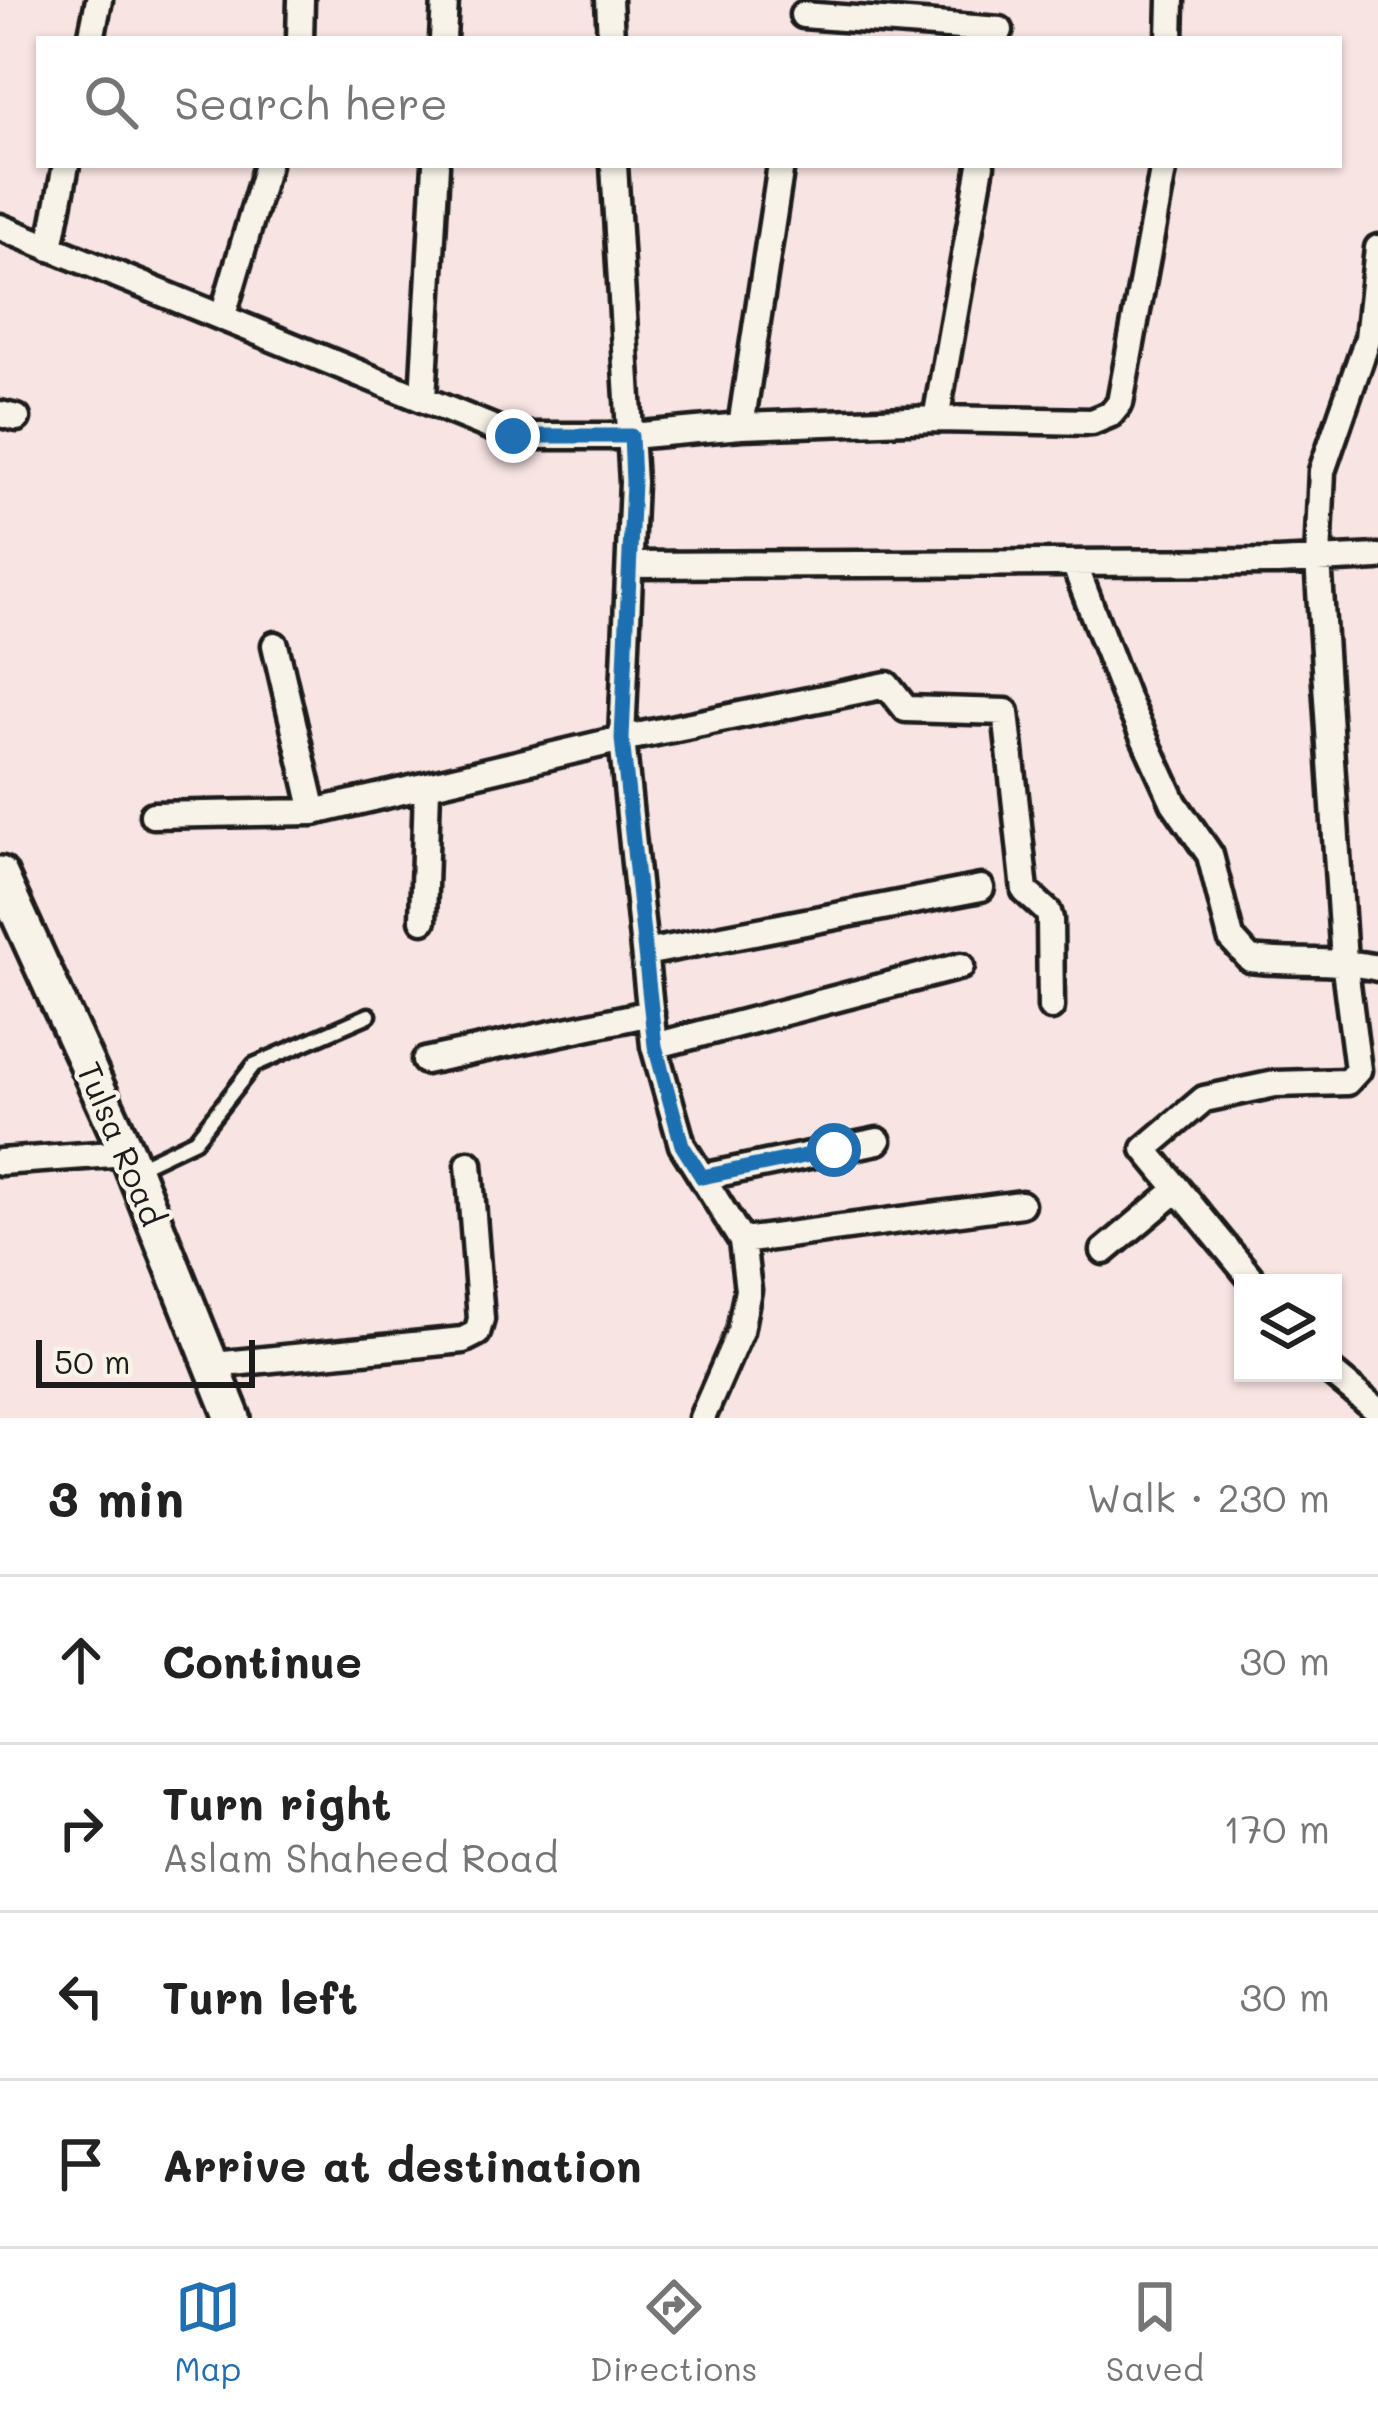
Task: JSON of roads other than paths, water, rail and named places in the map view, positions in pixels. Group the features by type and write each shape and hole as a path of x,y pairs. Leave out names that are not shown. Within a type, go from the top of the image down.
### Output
{"main road":[{"name":"Tulsa Road","path":"0,874 130,1161 233,1418"}],"street":[{"path":"92,36 99,0"},
{"path":"300,36 302,0"},
{"path":"443,36 445,0"},
{"path":"609,0 611,36"},
{"path":"1169,36 1171,0"},
{"path":"802,18 1000,30"},
{"path":"50,248 65,168"},
{"path":"223,315 266,168"},
{"path":"423,398 436,168"},
{"path":"614,168 631,436 622,739 651,1013 655,1046 682,1145 742,1241 748,1290 740,1331 702,1418"},
{"path":"741,426 781,168"},
{"path":"936,418 981,168"},
{"path":"0,227 513,436 631,436 936,418 1092,422 1112,414 1120,403 1163,168"},
{"path":"1249,1274 1145,1149 1204,1099 1275,1084 1348,1082 1358,1070 1344,961 1318,560 1322,471 1373,338 1378,248"},
{"path":"630,566 1378,557"},
{"path":"1074,563 1124,694 1164,781 1210,855 1231,938 1250,959 1297,964 1344,961 1378,968"},
{"path":"275,645 314,812"},
{"path":"154,815 314,812 622,739 887,685 906,709 1006,712 1024,891 1050,919 1051,1007"},
{"path":"423,920 427,787"},
{"path":"645,953 981,888"},
{"path":"655,1046 961,966"},
{"path":"425,1061 651,1013"},
{"path":"702,1177 878,1141"},
{"path":"0,1162 130,1161"},
{"path":"214,1365 463,1340 477,1333 481,1319 469,1164"},
{"path":"1104,1250 1178,1189"},
{"path":"742,1241 1021,1204"},
{"path":"1342,1381 1378,1412"}],"lane":[{"path":"130,1161 195,1140 254,1065 369,1015"}]}
